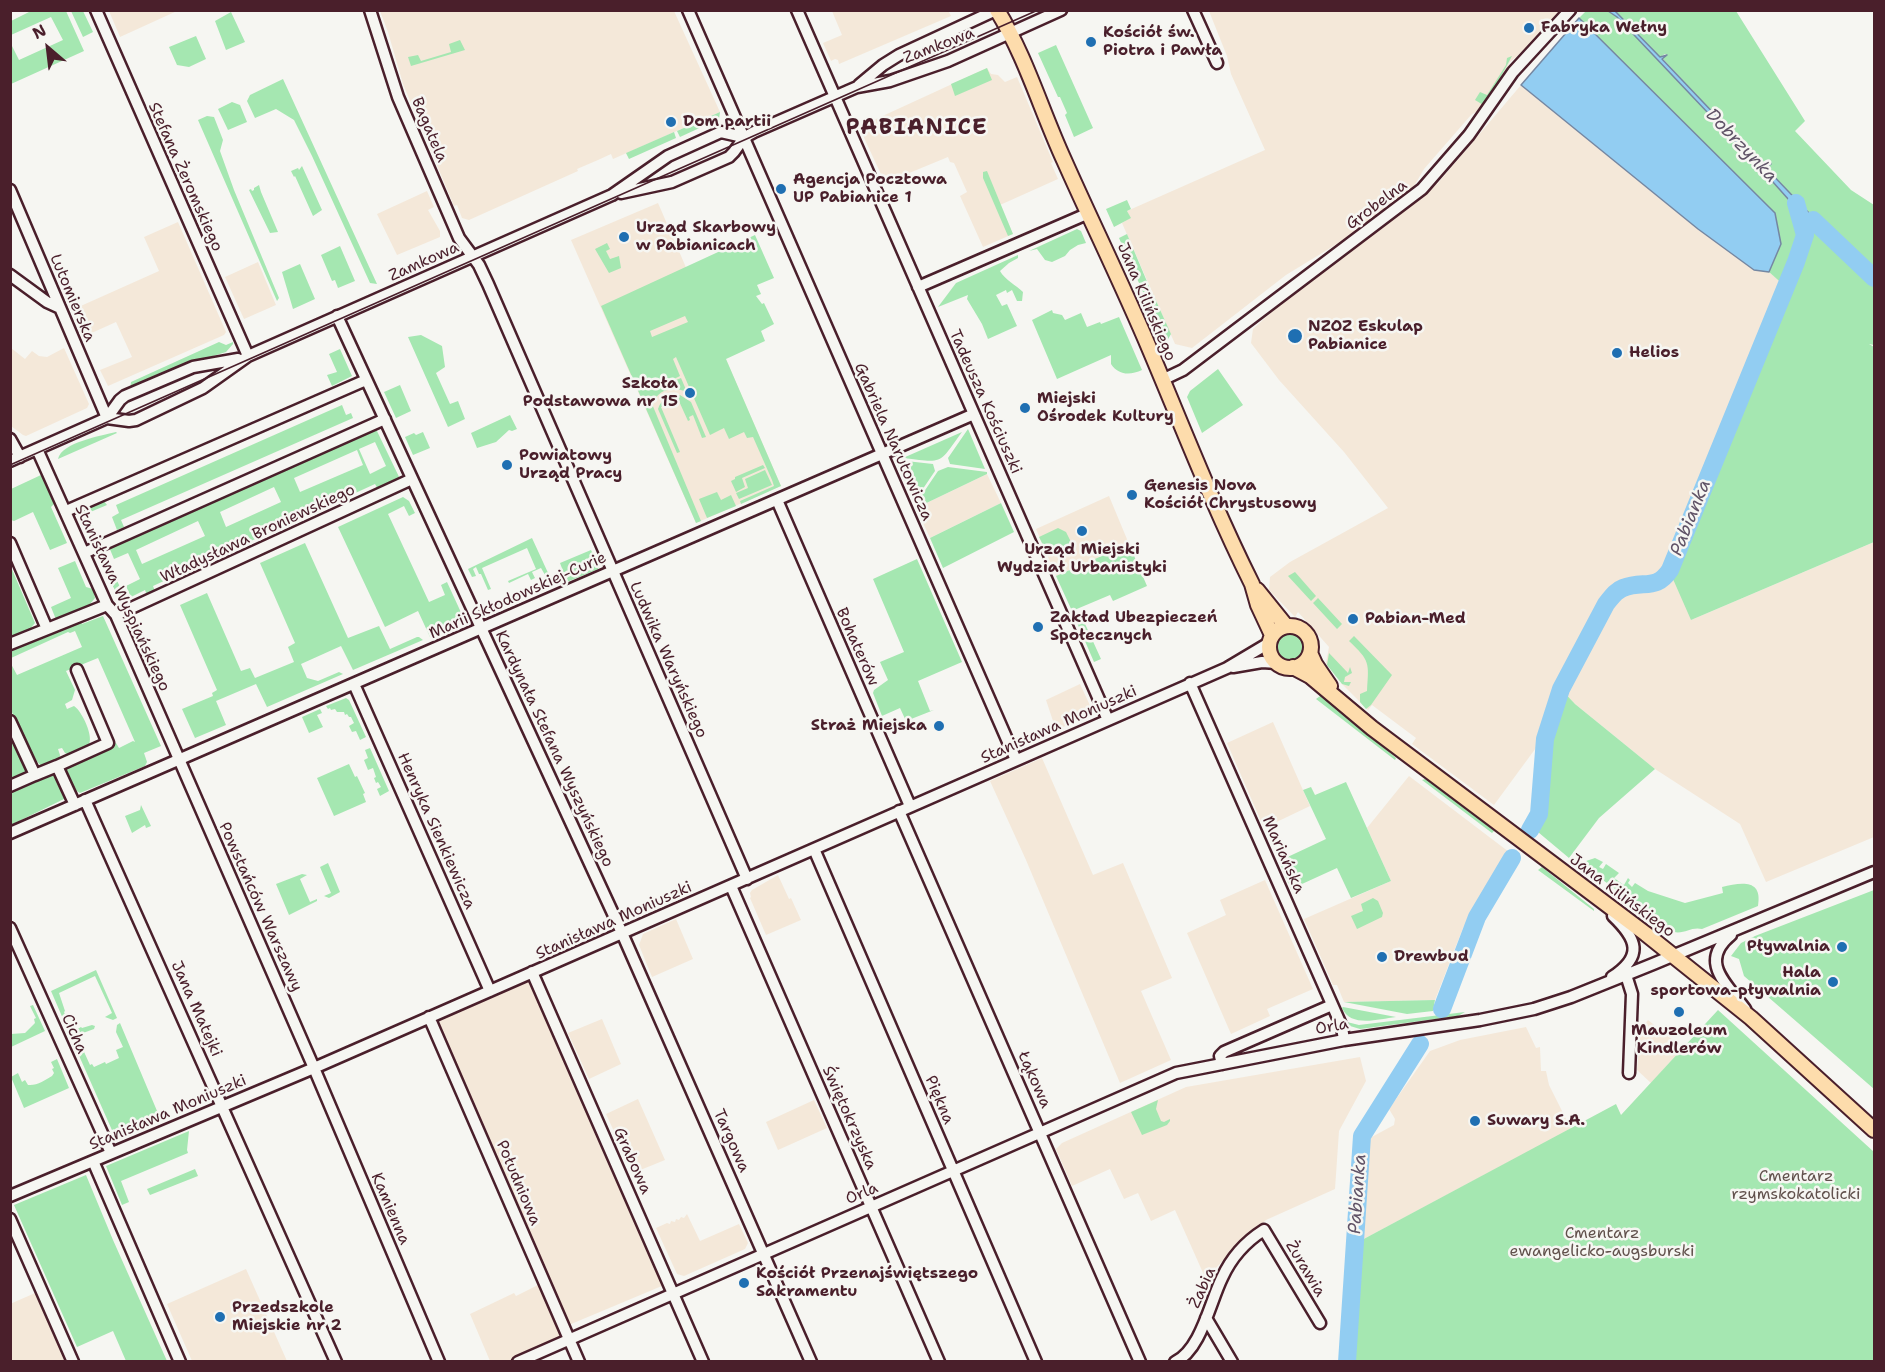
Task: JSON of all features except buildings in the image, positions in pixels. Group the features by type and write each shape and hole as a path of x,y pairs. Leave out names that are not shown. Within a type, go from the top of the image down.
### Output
{"main road":[{"name":"Jana Kilińskiego","path":"996,10 1011,33 1032,78 1049,127 1252,584 1271,639"},
{"name":"Jana Kilińskiego","path":"1252,584 1286,626"},
{"path":"1286,626 1303,630 1310,640 1310,652 1303,662 1293,667 1282,666 1270,654 1271,639 1286,626"},
{"name":"Jana Kilińskiego","path":"1310,652 1319,670 1340,700"},
{"name":"Jana Kilińskiego","path":"1293,667 1306,673 1372,728 1752,1018 1875,1130"}],"street":[{"name":"Stefana Żeromskiego","path":"96,10 248,356"},
{"name":"Bagatela","path":"370,10 398,97 459,238 473,256"},
{"name":"Gabriela Narutowicza","path":"688,10 1016,760"},
{"name":"Tadeusza Kościuszki","path":"797,10 1108,720"},
{"name":"Zamkowa","path":"857,87 874,71 899,55 996,10"},
{"name":"Zamkowa","path":"612,195 665,184 705,168 729,157 743,137 857,87 890,81 939,65 1061,10"},
{"path":"1193,10 1217,63"},
{"name":"Grobelna","path":"1162,380 1183,370 1422,189 1474,129 1513,72 1570,10"},
{"name":"Zamkowa","path":"107,418 136,420 203,388 248,356 612,195 668,156 722,132 743,137"},
{"name":"Lutomierska","path":"10,190 107,418"},
{"path":"918,287 1089,213"},
{"name":"Ludwika Waryńskiego","path":"473,256 486,280 747,879"},
{"path":"10,275 47,302 60,308"},
{"name":"Kardynała Stefana Wyszyńskiego","path":"337,316 622,933"},
{"name":"Zamkowa","path":"15,459 107,418 125,396 193,367 248,356"},
{"path":"66,511 366,380"},
{"name":"Marii Skłodowskiej-Curie","path":"10,833 974,414"},
{"path":"84,553 385,420"},
{"path":"10,439 15,459"},
{"name":"Stanisława Wyspiańskiego","path":"37,449 107,604 116,615 179,759"},
{"name":"Władysława Broniewskiego","path":"116,615 412,479"},
{"name":"Bohaterów","path":"777,500 910,806"},
{"path":"10,543 47,629"},
{"path":"10,644 107,604"},
{"name":"Stanisława Moniuszki","path":"10,1196 314,1068 1227,668 1271,639"},
{"name":"Stanisława Moniuszki","path":"1227,668 1262,662 1277,663"},
{"path":"10,786 108,743 77,670"},
{"name":"Mariańska","path":"1190,683 1342,1027 1344,1040"},
{"name":"Henryka Sienkiewicza","path":"354,684 490,991"},
{"path":"10,721 35,775"},
{"name":"Powstańców Warszawy","path":"179,759 314,1068"},
{"path":"57,766 80,803"},
{"name":"Jana Matejki","path":"80,803 224,1107 336,1362"},
{"name":"Łąkowa","path":"899,811 1140,1362"},
{"name":"Piękna","path":"814,849 1036,1362"},
{"path":"1591,989 1875,872"},
{"path":"1577,883 1625,927 1633,941 1633,952 1629,962 1616,974 1591,989"},
{"name":"Świętokrzyska","path":"731,886 939,1362"},
{"path":"1749,923 1722,942 1717,951 1715,964 1723,980 1752,1018"},
{"name":"Cicha","path":"10,928 111,1152"},
{"name":"Targowa","path":"622,933 811,1362"},
{"name":"Grabowa","path":"532,972 703,1362"},
{"path":"1626,975 1632,990 1629,1073"},
{"name":"Orla","path":"518,1362 1176,1073 1344,1040 1495,1018 1534,1009 1591,989"},
{"name":"Orla","path":"1222,1064 1220,1056 1224,1052 1332,1005"},
{"name":"Południowa","path":"429,1017 579,1362"},
{"name":"Kamienna","path":"314,1068 439,1362"},
{"path":"93,1161 180,1362"},
{"path":"10,1219 73,1362"},
{"name":"Żabia","path":"1175,1362 1194,1343 1222,1278 1233,1259 1251,1238 1264,1230"},
{"name":"Żurawia","path":"1264,1230 1320,1323"},
{"path":"1206,1318 1232,1362"}],"shaded area":[{"path":"948,10 951,16 839,64 838,60 831,61 823,43 842,35 832,11"},
{"path":"109,11 177,11 120,37"},
{"path":"380,11 674,11 720,112 613,159 611,154 469,220 462,218 457,205 454,206 403,84"},
{"path":"1209,11 1560,11 1528,47 1510,62 1485,106 1471,115 1424,169 1410,193 1363,228 1286,275 1192,348 1175,344 1122,223 1130,218 1127,211 1265,150 1231,74 1227,56"},
{"path":"987,68 991,74 998,75 1005,82 1017,77 1058,179 1000,205 1013,234 983,247 960,196 967,192 954,163 950,162 948,157 885,183 860,129 863,125"},
{"path":"1521,85 1698,229 1754,270 1769,272 1786,286 1691,620 1874,542 1874,837 1766,882 1740,824 1655,769 1575,704 1559,687 1541,741 1494,805 1412,744 1416,738 1372,705 1368,710 1342,684 1326,663 1329,647 1298,612 1295,617 1269,590 1270,577 1290,562 1388,508 1344,452 1279,380 1251,343 1253,329 1313,278 1438,183"},
{"path":"427,191 434,207 428,210 440,231 440,237 397,255 377,214"},
{"name":"Szkoła Podstawowa nr 15","path":"658,203 781,486 696,523 571,240"},
{"path":"178,222 226,332 224,335 108,386 100,370 132,357 116,322 85,336 74,309 159,271 144,237"},
{"path":"258,262 276,305 244,319 225,277"},
{"path":"11,348 25,359 32,351 39,356 47,357 64,348 89,404 87,408 26,436 11,426"},
{"path":"987,474 1001,503 930,538 916,508"},
{"path":"1109,496 1129,544 1056,576 1036,529"},
{"path":"1080,684 1094,714 1056,730 1046,700"},
{"path":"1273,722 1310,806 1264,828 1227,743"},
{"path":"1042,758 1093,875 1123,863 1172,978 1141,991 1171,1060 1120,1083 1026,860 990,781"},
{"path":"1409,776 1509,852 1463,928 1435,1000 1344,1002 1337,985 1333,985 1304,919 1391,881 1367,828"},
{"path":"778,875 801,920 766,935 750,893"},
{"path":"1265,880 1313,989 1267,1009 1270,1016 1231,1034 1187,933 1226,915 1220,900"},
{"path":"676,919 693,959 652,977 639,945 643,934"},
{"path":"532,972 669,1283 564,1327 569,1339 518,1361 490,1361 470,1314 514,1293 516,1296 544,1282 429,1017"},
{"path":"602,1019 621,1064 589,1079 568,1033"},
{"path":"1648,1020 1683,1048 1651,1083 1637,1070 1641,1029"},
{"path":"1526,1027 1536,1048 1540,1047 1541,1071 1546,1071 1549,1085 1571,1129 1360,1241 1368,1139 1394,1125 1395,1119 1389,1109 1430,1051 1460,1040"},
{"path":"1360,1057 1366,1081 1339,1131 1335,1189 1266,1220 1215,1269 1208,1284 1175,1210 1151,1221 1138,1193 1124,1199 1110,1169 1072,1186 1056,1149 1062,1143 1186,1087"},
{"path":"638,1099 665,1160 633,1173 606,1114"},
{"path":"814,1100 827,1128 778,1150 766,1122"},
{"path":"687,1214 700,1241 739,1224 748,1243 745,1249 684,1276 677,1274 656,1228 670,1224 671,1221 675,1222 681,1217 684,1218"},
{"name":"Przedszkole Miejskie nr 2","path":"246,1269 287,1361 192,1361 167,1304"},
{"path":"42,1290 73,1361 11,1361 10,1304"}],"green space":[{"path":"33,10 66,11 84,51 11,84 11,44 19,60 63,40 51,17 11,35 11,21"},
{"path":"71,11 83,11 93,32 83,37"},
{"path":"1586,11 1608,11 1614,14 1764,172 1789,200 1797,215 1799,208 1828,238 1866,271 1765,167 1769,166 1767,163 1762,165 1662,58 1667,55 1660,57 1615,11 1736,11 1805,121 1795,131 1851,190 1874,205 1874,345 1869,344 1874,347 1874,542 1691,620 1669,570 1786,287 1769,272 1781,244 1775,213 1579,18"},
{"path":"231,12 245,42 226,50 215,21"},
{"path":"196,36 206,59 189,67 177,65 169,47"},
{"path":"460,40 465,50 411,66 408,57 418,55 421,61 451,52 449,44"},
{"path":"1056,45 1093,128 1074,137 1065,115 1067,113 1038,53"},
{"path":"1512,56 1485,106 1475,100 1480,92 1487,95 1506,65 1507,58"},
{"path":"987,68 992,80 955,96 951,84"},
{"path":"283,79 377,284 370,283 294,120 276,109 255,118 247,101 250,95"},
{"path":"232,102 240,105 247,122 228,130 218,109"},
{"path":"720,112 719,119 680,137 677,131"},
{"path":"207,116 214,117 223,140 220,151 279,298 277,301 198,120"},
{"path":"674,132 676,138 629,159 626,153"},
{"path":"302,166 322,210 313,216 291,171 298,168 299,170"},
{"path":"987,171 1013,234 1008,236 983,178 983,172"},
{"path":"259,185 278,232 270,233 249,190 254,190"},
{"path":"1127,200 1131,209 1127,211 1131,218 1114,227 1106,209"},
{"path":"1077,229 1081,231 1086,243 1078,245 1065,256 1052,262 1045,260 1037,249 1029,251"},
{"path":"1127,234 1151,291 1143,292 1119,238"},
{"name":"Szkoła Podstawowa nr 15","path":"755,235 774,278 757,285 761,294 756,296 762,304 764,303 774,324 761,331 765,341 726,359 781,486 741,504 740,501 774,486 753,437 747,438 744,432 729,439 724,428 710,435 676,357 673,359 680,376 670,381 681,378 687,392 676,389 666,390 658,395 652,404 701,521 696,523 601,306","holes":["685,316 688,322 652,337 650,331"]},
{"path":"607,243 610,249 606,251 610,259 619,256 621,268 609,273 595,249"},
{"path":"340,246 355,281 338,288 335,280 332,281 321,255"},
{"path":"1018,255 1018,258 1000,271 1023,292 1022,301 1017,301 1012,290 996,295 1002,306 1007,304 1017,326 988,339 967,299 968,295 938,307 956,283"},
{"path":"300,264 315,299 293,309 282,272"},
{"path":"1153,294 1171,334 1167,341 1164,340 1146,299"},
{"path":"1052,310 1053,313 1062,315 1065,320 1081,313 1087,327 1119,317 1142,370 1134,373 1118,371 1111,364 1111,355 1057,379 1032,320"},
{"path":"421,335 442,346 445,367 436,373 450,404 458,401 465,419 448,427 408,337"},
{"path":"219,342 226,345 233,342 233,344 226,352 187,364 130,390 131,382"},
{"path":"340,349 352,376 332,386 327,375 337,372 329,354"},
{"path":"1218,369 1243,405 1202,433 1187,397 1190,391"},
{"path":"400,385 411,411 396,418 384,392"},
{"path":"680,395 691,402 706,437 702,438 693,415 688,421 678,399 661,407 680,452 677,453 658,409 666,398"},
{"path":"342,405 346,415 351,413 353,418 121,520 124,527 117,530 112,517 119,513 116,505"},
{"path":"510,415 517,429 509,430 496,442 477,448 471,433"},
{"path":"376,429 401,481 379,491 375,484 153,586 156,594 148,598 145,590 131,597 126,586 140,579 128,553 114,559 109,547","holes":["375,442 386,466 370,474 359,449","357,450 363,465 300,492 294,478","274,487 281,502 226,527 220,512","198,521 205,536 142,564 136,550"]},
{"path":"968,429 985,469 950,464 948,458"},
{"path":"116,432 58,459 61,453 74,444"},
{"path":"423,432 430,448 413,455 405,437"},
{"path":"962,432 944,456 939,459 926,461 903,458"},
{"path":"896,461 933,464 935,471 914,502"},
{"path":"763,465 765,468 742,478 745,487 736,492 731,481 735,477"},
{"path":"948,467 987,472 987,474 916,508 915,505 938,471"},
{"path":"765,470 772,485 739,499 736,493 748,488 745,479"},
{"path":"41,475 55,503 51,507 67,543 50,550 33,512 14,521 11,520 11,489"},
{"path":"717,492 721,500 731,495 736,506 707,518 699,499"},
{"path":"403,497 409,501 415,513 409,516 404,506 388,514 429,602 445,595 441,585 447,582 464,619 463,622 430,637 418,611 385,627 338,527"},
{"path":"103,500 107,505 88,513 98,538 94,539 80,513 81,510"},
{"path":"1001,503 1014,532 943,568 930,538"},
{"path":"1058,528 1066,532 1072,544 1048,555 1039,537"},
{"path":"532,538 549,575 545,575 541,568 532,572 535,578 531,580 528,574 509,583 508,581 536,569 527,548 482,568 491,589 488,590 476,567 473,569 476,576 472,577 468,569"},
{"path":"305,543 348,638 379,626 390,649 417,637 423,640 353,670 341,646 301,664 307,678 318,681 339,672 343,674 267,707 256,684 216,701 226,725 195,738 182,709 213,696 212,693 217,690 180,605 207,593 241,671 250,668 255,678 294,662 288,647 295,643 260,563"},
{"path":"1129,544 1147,586 1113,601 1110,595 1072,611 1056,576"},
{"path":"103,550 125,598 118,597 99,556"},
{"path":"591,550 599,566 598,569 567,582 560,563"},
{"path":"917,559 962,662 918,681 930,711 934,710 906,721 900,708 882,716 873,693 888,680 880,662 904,652 873,579"},
{"path":"75,561 86,587 93,589 95,598 86,609 57,622 51,607 71,598 58,568"},
{"path":"11,567 35,623 29,630 11,638"},
{"path":"1295,572 1316,596 1311,601 1288,576"},
{"path":"1318,598 1342,624 1337,629 1313,603"},
{"path":"1081,615 1101,659 1094,662 1075,618"},
{"path":"103,616 161,746 144,753 147,762 145,766 80,793 73,789 64,767 116,743 119,748 135,742 98,658 66,671 75,690 72,700 65,704 67,709 74,706 84,719 90,737 88,746 70,755 62,748 58,749 59,760 43,767 29,749 11,709 10,662 17,675 82,647 75,631 11,658 11,648 80,620 82,624"},
{"path":"1289,633 1299,637 1303,647 1299,657 1289,661 1279,657 1275,647 1279,637"},
{"path":"1354,636 1392,675 1366,709 1360,702 1360,694 1367,691 1368,668 1361,653 1349,641"},
{"path":"1329,653 1348,673 1350,667 1352,673 1345,677 1344,682 1351,682 1349,686 1342,684 1327,665"},
{"path":"1561,689 1575,704 1655,769 1599,818 1569,858 1532,827 1539,814 1545,739"},
{"path":"1323,694 1396,758 1395,760 1316,699"},
{"path":"346,698 366,737 360,740 356,731 352,732 349,726 354,723 351,717 345,715 344,712 328,709 326,706"},
{"path":"320,709 322,713 317,715 323,727 309,733 302,717"},
{"path":"10,737 27,769 21,777 10,781"},
{"path":"370,748 389,791 380,796 377,789 381,787 378,782 376,783 373,768 368,770 364,760 368,758 365,750"},
{"path":"349,764 365,793 363,794 366,802 334,816 317,778"},
{"path":"54,773 65,796 64,799 11,825 10,790"},
{"path":"1425,779 1439,785 1494,831 1492,833 1422,780"},
{"path":"1346,782 1391,881 1351,898 1337,868 1291,889 1279,861 1326,839 1303,790 1311,787 1315,795"},
{"path":"141,805 151,826 146,828 145,825 132,833 125,816 140,810"},
{"path":"1595,858 1603,862 1599,867 1603,869 1606,864 1619,873 1614,878 1624,885 1628,878 1630,880 1628,883 1632,887 1635,883 1648,891 1685,903 1723,893 1722,887 1743,884 1754,887 1757,891 1758,906 1702,929 1670,931 1590,871 1589,863 1586,861"},
{"path":"328,863 340,892 329,898 324,896 331,893 320,867"},
{"path":"1542,867 1594,909 1594,911 1538,870"},
{"path":"302,874 307,875 300,879 310,902 317,899 317,901 289,915 276,884"},
{"path":"1874,890 1874,1089 1744,976 1739,959 1731,956 1741,943 1755,936"},
{"path":"1373,898 1378,901 1383,913 1382,917 1357,929 1351,916 1363,911 1361,904"},
{"path":"96,970 117,1018 113,1020 105,1017 112,1013 95,976 59,993 72,1032 81,1027 95,1026 94,1029 83,1033 70,1035 51,991"},
{"path":"1435,1000 1433,1011 1407,1014 1344,1002"},
{"path":"33,1005 45,1031 11,1047 11,1034 25,1033 35,1023 36,1018 30,1006"},
{"path":"1343,1007 1396,1017 1358,1020 1346,1014"},
{"path":"1718,1010 1874,1152 1874,1361 1352,1361 1360,1241 1616,1104 1621,1115"},
{"path":"1465,1012 1458,1016 1360,1029 1350,1026 1347,1022 1359,1025"},
{"path":"120,1023 160,1118 115,1137 73,1042 80,1043 90,1065 94,1067 105,1062 106,1064 119,1058 116,1050 123,1047 116,1032 117,1025"},
{"path":"57,1059 69,1088 24,1108 11,1077 18,1073 22,1082 25,1080 28,1085 38,1084 52,1076 54,1068 51,1062"},
{"path":"1158,1100 1156,1109 1161,1121 1170,1119 1170,1121 1167,1125 1142,1135 1131,1112"},
{"path":"189,1131 188,1153 121,1181 129,1202 122,1205 106,1166"},
{"path":"195,1169 198,1176 150,1195 147,1189"},
{"path":"86,1175 167,1361 126,1361 113,1331 77,1347 14,1205"}],"water":[{"path":"1608,11 1615,11 1660,57 1667,55 1662,59 1762,164 1770,162 1771,164 1766,168 1831,236 1828,238 1801,209 1801,214 1797,216 1789,200 1764,172 1617,17"},
{"path":"1579,18 1775,213 1781,244 1769,272 1754,270 1698,229 1521,85"}],"waterway":[{"name":"Pabianka","path":"1530,830 1539,814 1545,739 1561,689 1606,604 1620,589 1655,583 1670,570 1796,262 1805,235 1796,203"},
{"name":"Dobrzynka","path":"1813,220 1874,278"},
{"name":"Pabianka","path":"1442,1009 1477,917 1512,858"},
{"name":"Pabianka","path":"1347,1362 1362,1136 1420,1044"}],"tram line":[{"path":"10,465 1038,10"}],"place":[{"name":"Fabryka Wełny","path":"1529,28"},
{"name":"Kościół św. Piotra i Pawła","path":"1091,42"},
{"name":"Dom partii","path":"671,122"},
{"name":"Agencja Pocztowa UP Pabianice 1","path":"781,189"},
{"name":"Urząd Skarbowy w Pabianicach","path":"624,237"},
{"name":"NZOZ Eskulap Pabianice","path":"1295,336"},
{"name":"Helios","path":"1617,353"},
{"name":"Szkoła Podstawowa nr 15","path":"690,393"},
{"name":"Miejski Ośrodek Kultury","path":"1025,408"},
{"name":"Powiatowy Urząd Pracy","path":"507,465"},
{"name":"Genesis Nova Kościół Chrystusowy","path":"1132,495"},
{"name":"Urząd Miejski Wydział Urbanistyki","path":"1082,531"},
{"name":"Pabian-Med","path":"1353,619"},
{"name":"Zakład Ubezpieczeń Społecznych","path":"1038,627"},
{"name":"Straż Miejska","path":"939,726"},
{"name":"Pływalnia","path":"1842,947"},
{"name":"Drewbud","path":"1382,957"},
{"name":"Hala sportowa-pływalnia","path":"1833,982"},
{"name":"Mauzoleum Kindlerów","path":"1679,1012"},
{"name":"Suwary S.A.","path":"1475,1121"},
{"name":"Kościół Przenajświętszego Sakramentu","path":"744,1283"},
{"name":"Przedszkole Miejskie nr 2","path":"220,1317"}],"district":[{"name":"PABIANICE","path":"917,128"}],"park label":[{"name":"Cmentarz rzymskokatolicki","path":"1796,1186"},
{"name":"Cmentarz ewangelicko-augsburski","path":"1602,1243"}]}
